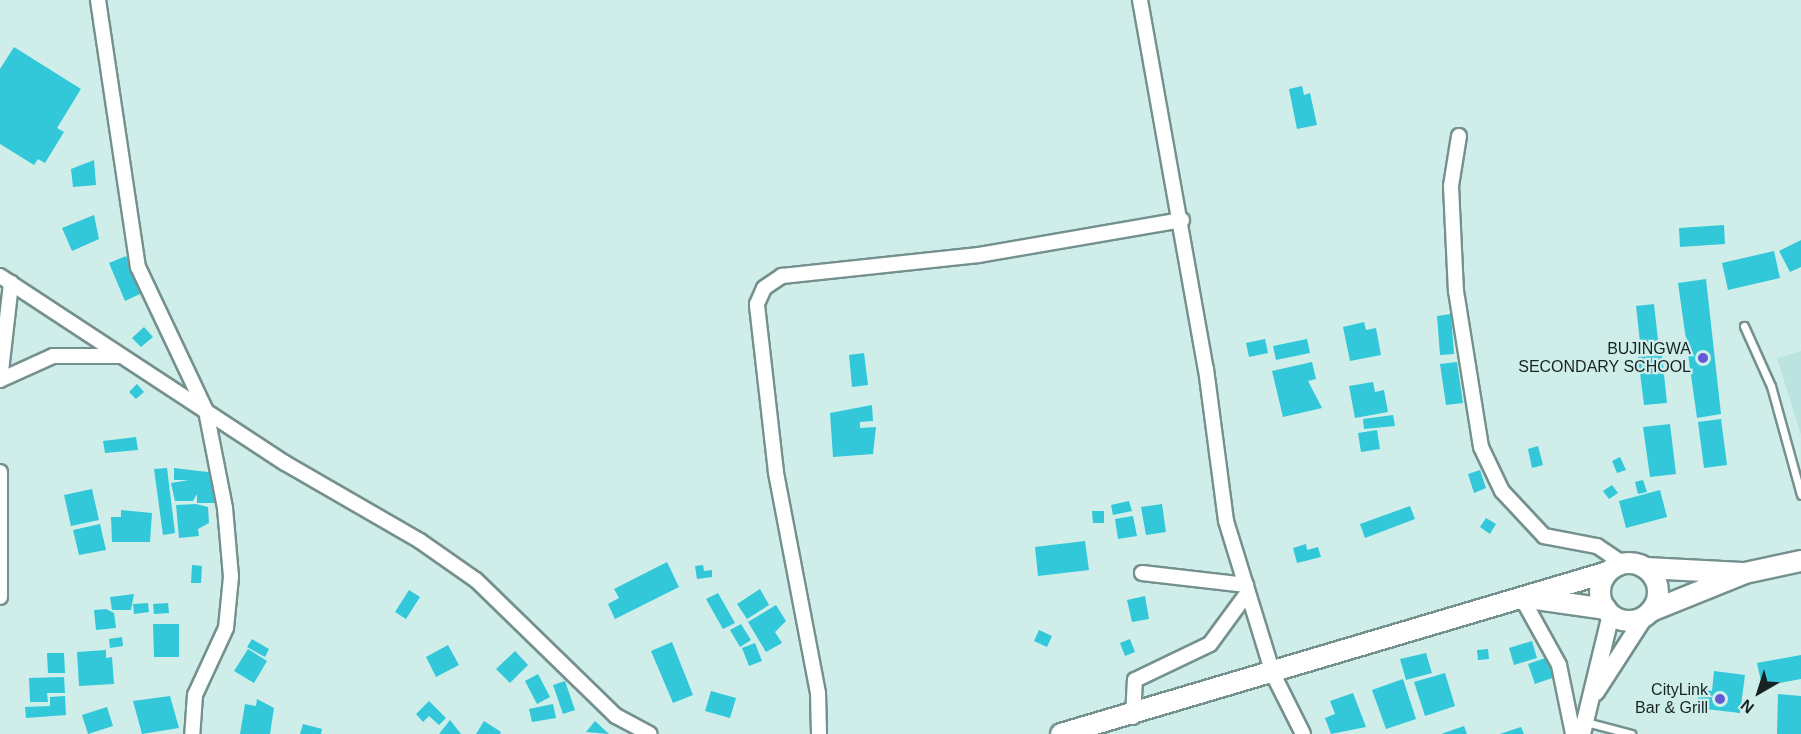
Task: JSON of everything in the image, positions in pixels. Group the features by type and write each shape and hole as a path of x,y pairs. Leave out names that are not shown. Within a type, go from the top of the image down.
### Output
{"main road":[{"path":"1526,599 1608,612 1627,620 1648,614 1745,573 1801,561"},
{"path":"1608,612 1600,594 1615,568"},
{"path":"1061,734 1133,717 1526,599 1615,568 1745,573"},
{"path":"1646,568 1658,589 1648,614"}],"street":[{"path":"98,0 138,267 206,411 225,508 231,577 226,628 195,695 192,734"},
{"path":"1140,0 1182,220 1226,521 1273,674 1303,734"},
{"path":"1459,136 1451,186 1456,291 1481,447 1502,491 1544,536 1597,546 1615,568"},
{"path":"819,734 818,693 777,472 757,304 764,288 783,276 979,255 1182,220"},
{"path":"6,280 0,380 53,356 120,356"},
{"path":"6,280 206,411 476,580 599,701 650,734"},
{"path":"0,472 0,597"},
{"path":"1142,573 1247,588"},
{"path":"1133,717 1135,680 1210,644 1247,588"},
{"path":"1526,599 1559,664 1573,734"},
{"path":"1584,728 1596,692 1600,644 1608,612"},
{"path":"1596,692 1648,614"}],"lane":[{"path":"1744,326 1771,386 1801,495"},
{"path":"1584,728 1631,734"}],"shaded area":[{"path":"1801,351 1801,435 1777,358"}],"building":[{"path":"14,47 81,89 57,128 64,132 45,163 38,159 34,165 0,144 0,69"},
{"path":"1302,86 1304,95 1310,93 1317,125 1297,129 1289,89"},
{"path":"94,160 96,185 73,187 71,169"},
{"path":"94,215 99,239 72,251 62,228"},
{"path":"1724,225 1725,244 1680,247 1679,228"},
{"path":"1801,240 1801,267 1790,272 1779,251"},
{"path":"1774,251 1780,278 1728,290 1722,263"},
{"path":"126,256 142,293 125,301 109,263"},
{"name":"BUJINGWA SECONDARY SCHOOL","path":"1706,279 1721,414 1697,418 1678,283"},
{"path":"1654,304 1659,349 1641,351 1636,306"},
{"path":"1451,314 1454,354 1440,355 1437,316"},
{"path":"1364,322 1366,330 1376,328 1381,355 1350,361 1343,327"},
{"path":"144,327 153,337 141,347 132,338"},
{"path":"1265,339 1268,353 1249,357 1246,343"},
{"path":"1307,339 1310,353 1276,360 1273,346"},
{"path":"864,353 868,385 852,387 849,355"},
{"path":"1662,355 1667,403 1644,405 1638,357"},
{"path":"1312,362 1316,379 1308,381 1322,408 1283,417 1272,371"},
{"path":"1457,362 1463,403 1446,405 1440,364"},
{"path":"1373,382 1375,392 1384,390 1388,412 1355,418 1349,386"},
{"path":"137,384 144,392 136,399 129,392"},
{"path":"872,405 873,421 860,422 860,428 876,427 873,454 833,457 830,413"},
{"path":"1393,415 1395,426 1364,429 1363,419"},
{"name":"BUJINGWA SECONDARY SCHOOL","path":"1721,419 1727,465 1704,468 1698,422"},
{"path":"1670,424 1676,474 1650,477 1643,427"},
{"path":"1377,430 1380,449 1361,452 1358,433"},
{"path":"136,437 138,450 105,453 103,441"},
{"path":"1538,446 1543,465 1532,468 1528,449"},
{"path":"1620,457 1626,470 1617,473 1612,461"},
{"path":"167,468 175,533 163,535 154,469"},
{"path":"174,468 216,473 216,503 197,503 197,494 193,501 175,501 171,483 189,480 174,480"},
{"path":"1480,470 1486,488 1474,493 1468,474"},
{"path":"1643,480 1647,492 1638,494 1635,482"},
{"path":"1612,485 1618,493 1609,499 1603,491"},
{"path":"92,489 99,520 71,526 64,495"},
{"path":"1660,490 1667,517 1626,528 1619,501"},
{"path":"1129,501 1132,511 1113,515 1111,505"},
{"path":"196,504 208,507 209,523 198,529 199,536 179,538 176,505"},
{"path":"1162,504 1166,532 1146,535 1141,507"},
{"path":"1410,506 1415,519 1365,538 1360,524"},
{"path":"121,510 152,513 150,542 112,542 111,517 121,517"},
{"path":"1092,511 1104,511 1104,523 1093,523"},
{"path":"1133,516 1137,536 1118,539 1115,519"},
{"path":"1486,518 1496,524 1490,534 1480,527"},
{"path":"100,524 106,550 79,555 73,530"},
{"path":"1085,541 1089,570 1038,576 1035,547"},
{"path":"1306,544 1307,550 1318,547 1321,557 1297,563 1293,548"},
{"path":"667,562 679,587 615,619 608,604 619,598 614,589"},
{"path":"192,565 202,566 201,583 191,583"},
{"path":"703,565 704,571 712,570 712,577 697,579 695,566"},
{"path":"760,589 769,605 747,619 737,604"},
{"path":"409,590 420,597 406,619 395,612"},
{"path":"718,593 735,623 723,629 706,599"},
{"path":"134,594 131,610 112,610 110,597"},
{"path":"1145,596 1149,619 1132,622 1127,600"},
{"path":"148,603 149,612 134,614 133,604"},
{"path":"168,603 169,613 154,614 153,604"},
{"path":"776,605 786,621 775,632 782,643 766,652 748,622"},
{"path":"106,609 114,613 116,628 96,630 94,610"},
{"path":"153,624 179,624 179,657 154,657"},
{"path":"741,624 751,640 740,647 730,630"},
{"path":"1039,630 1052,636 1047,647 1034,641"},
{"path":"122,637 123,646 110,648 109,639"},
{"path":"252,639 269,649 265,657 247,647"},
{"path":"1130,639 1135,652 1125,656 1120,643"},
{"path":"1532,641 1537,658 1514,665 1509,648"},
{"path":"672,642 693,695 673,703 651,651"},
{"path":"755,643 762,661 749,666 742,648"},
{"path":"448,645 459,665 436,677 426,657"},
{"path":"248,649 267,661 254,683 234,671"},
{"path":"1488,649 1489,659 1478,660 1477,650"},
{"path":"106,650 106,658 112,657 114,684 79,686 77,652"},
{"path":"515,651 528,665 510,683 496,669"},
{"path":"47,653 64,653 65,673 48,673"},
{"path":"1426,653 1432,673 1406,680 1400,659"},
{"path":"1801,655 1801,679 1762,686 1757,663"},
{"path":"1548,657 1555,677 1535,684 1528,664"},
{"name":"CityLink Bar & Grill","path":"1714,671 1745,675 1740,713 1697,708 1699,689 1712,691"},
{"path":"1445,673 1455,706 1425,716 1414,682"},
{"path":"538,674 550,697 537,704 525,681"},
{"path":"64,677 65,693 47,693 48,702 30,702 29,678"},
{"path":"1403,679 1416,719 1386,729 1372,690"},
{"path":"565,681 575,710 563,714 553,685"},
{"path":"711,691 736,698 730,718 705,711"},
{"path":"1353,693 1366,727 1331,734 1325,718 1335,714 1330,701"},
{"path":"1778,694 1801,696 1801,734 1777,734"},
{"path":"65,696 66,715 26,718 25,707 50,706 50,697"},
{"path":"170,696 179,728 142,734 133,701"},
{"path":"257,699 274,708 270,734 240,734 245,704 256,706"},
{"path":"429,701 446,718 439,725 429,716 423,722 416,714"},
{"path":"553,704 556,718 532,722 529,709"},
{"path":"107,707 113,726 88,734 82,715"},
{"path":"450,720 461,734 439,734"},
{"path":"484,721 501,732 500,734 476,734"},
{"path":"595,721 609,734 586,732"},
{"path":"303,724 322,729 321,734 300,734"},
{"path":"1464,726 1467,734 1441,734"},
{"path":"1521,727 1524,734 1500,734"}],"place":[{"name":"BUJINGWA SECONDARY SCHOOL","path":"1703,358"},
{"name":"CityLink Bar & Grill","path":"1720,699"}]}
